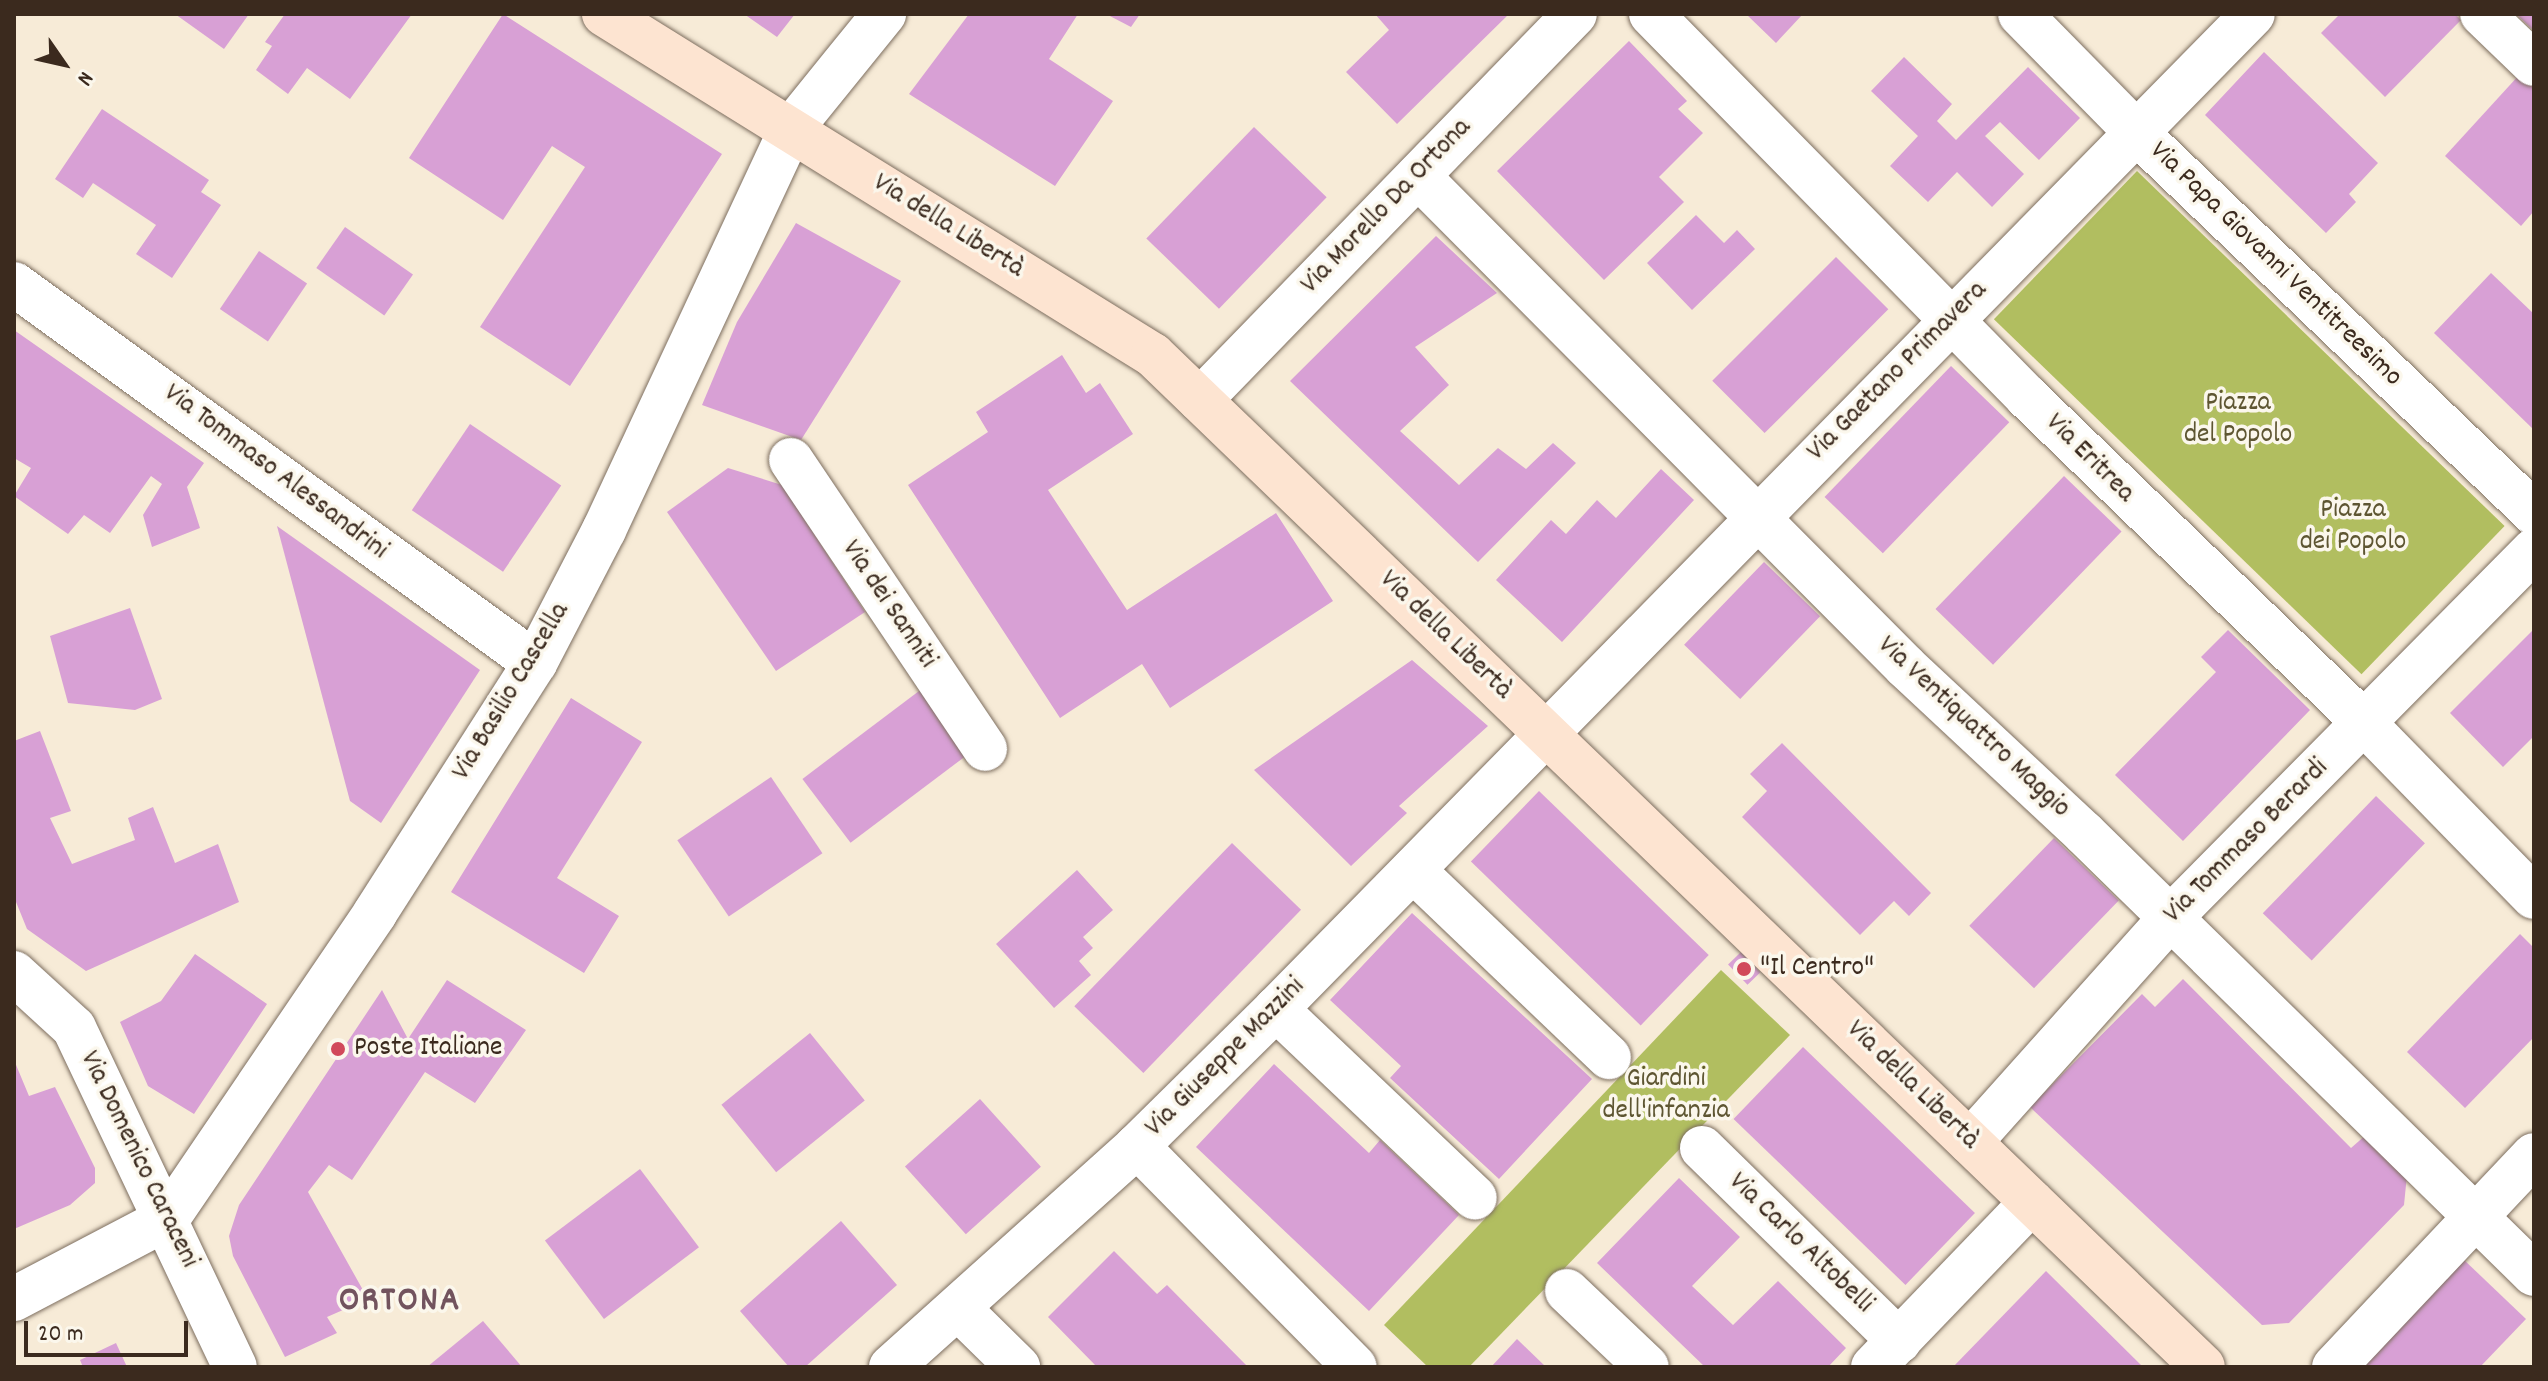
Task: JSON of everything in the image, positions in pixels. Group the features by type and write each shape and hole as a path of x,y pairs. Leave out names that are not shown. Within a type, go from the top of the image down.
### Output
{"main road":[{"name":"Via della Libertà","path":"604,14 1153,355 2203,1367"}],"street":[{"name":"Via Basilio Cascella","path":"168,1218 375,913 535,663 604,530 791,129 884,14"},
{"name":"Via Morello Da Ortona","path":"1200,400 1575,14"},
{"name":"Via Eritrea","path":"1651,14 2220,588 2364,723 2534,897"},
{"name":"Via Papa Giovanni Ventitreesimo","path":"2020,14 2136,132 2534,513"},
{"name":"Via Gaetano Primavera","path":"1546,733 1757,514 2253,14"},
{"path":"2482,14 2534,64"},
{"name":"Via Ventiquattro Maggio","path":"1418,176 1906,667 2171,917 2534,1274"},
{"name":"Via Tommaso Alessandrini","path":"14,284 535,663"},
{"name":"Via dei Sanniti","path":"791,460 985,749"},
{"name":"Via Tommaso Berardi","path":"1970,1142 2171,917 2534,550"},
{"name":"Via Giuseppe Mazzini","path":"891,1367 1137,1146 1546,733"},
{"path":"1413,870 1609,1057"},
{"name":"Via Domenico Caraceni","path":"14,973 74,1028 168,1218 235,1367"},
{"path":"1276,1009 1475,1198"},
{"path":"1137,1146 1355,1367"},
{"name":"Via Carlo Altobelli","path":"1702,1148 1886,1354"},
{"path":"2334,1367 2534,1155"},
{"path":"1886,1354 2032,1202"},
{"path":"14,1299 168,1218"},
{"path":"1567,1291 1647,1367"},
{"path":"959,1309 1018,1367"}],"green space":[{"name":"Piazza dei Popolo","path":"2137,171 2505,526 2361,674 1994,319"},
{"name":"Giardini dell'infanzia","path":"1721,970 1790,1035 1469,1367 1428,1367 1384,1325"}],"building":[{"path":"175,14 249,14 224,49"},
{"path":"285,14 412,14 350,99 307,68 288,94 256,70 272,46 265,42"},
{"path":"503,14 722,154 570,386 480,327 585,167 552,146 503,220 409,158"},
{"path":"744,14 795,14 777,37"},
{"path":"969,14 1078,14 1049,59 1113,101 1055,186 909,94"},
{"path":"1106,14 1140,14 1131,27"},
{"path":"1375,14 1509,14 1397,124 1346,72 1389,30"},
{"path":"1746,14 1803,14 1776,43"},
{"path":"2340,14 2455,14 2461,20 2385,97 2321,33"},
{"path":"2516,14 2534,14 2534,31"},
{"path":"1629,41 1687,101 1678,109 1703,133 1659,177 1684,202 1604,280 1497,171"},
{"path":"2264,52 2378,163 2349,194 2356,202 2326,233 2205,115"},
{"path":"1904,57 1952,104 1937,121 1956,140 2028,67 2080,118 2039,160 2000,122 1985,136 2024,174 1992,207 1957,172 1928,202 1890,166 1918,136 1871,91"},
{"path":"2520,74 2534,87 2534,211 2521,226 2445,156"},
{"path":"102,109 209,180 201,192 221,205 172,278 136,254 156,225 93,183 83,198 55,179"},
{"path":"1254,127 1327,197 1219,309 1146,238"},
{"path":"1696,215 1724,243 1737,230 1755,249 1692,310 1647,263"},
{"path":"796,223 901,281 801,440 702,405 737,322"},
{"path":"345,227 413,275 384,316 316,268"},
{"path":"1436,236 1497,293 1415,347 1449,385 1400,431 1459,485 1498,448 1526,469 1553,443 1576,463 1478,562 1290,381"},
{"path":"259,251 307,283 268,341 220,309"},
{"path":"1836,257 1888,309 1765,433 1712,381"},
{"path":"2491,273 2534,314 2534,430 2434,333"},
{"path":"14,330 204,463 187,487 200,528 152,547 143,515 162,484 151,476 110,533 84,515 68,534 14,496 31,468 14,458"},
{"path":"1062,355 1086,393 1100,383 1133,434 1048,490 1127,610 1276,513 1333,601 1170,708 1142,664 1060,718 908,485 988,432 976,412"},
{"path":"1951,366 2009,422 1883,553 1825,497"},
{"path":"470,424 561,486 503,572 412,510"},
{"path":"728,468 782,485 865,612 776,671 667,512"},
{"path":"1661,469 1694,500 1562,642 1496,580 1551,520 1566,534 1597,500 1616,518"},
{"path":"2064,476 2122,532 1993,665 1935,609"},
{"path":"277,526 480,670 381,823 350,801"},
{"path":"1764,562 1820,616 1740,699 1684,645"},
{"path":"130,608 162,699 135,710 68,703 50,636"},
{"path":"2534,629 2534,736 2503,767 2450,713"},
{"path":"2228,630 2310,710 2183,841 2115,775 2216,672 2201,657"},
{"path":"1412,660 1488,726 1399,806 1407,813 1351,866 1254,770"},
{"path":"927,685 975,749 851,843 802,779"},
{"path":"571,698 642,742 557,878 619,916 584,973 451,892"},
{"path":"40,731 71,811 50,818 72,864 135,840 128,818 153,807 175,863 218,844 239,902 86,971 27,929 14,897 14,741"},
{"path":"1782,743 1931,893 1909,916 1894,901 1860,935 1742,817 1767,791 1750,774"},
{"path":"771,777 822,853 729,916 677,840"},
{"path":"1539,791 1709,955 1641,1025 1471,861"},
{"path":"2376,796 2425,843 2312,960 2263,913"},
{"path":"2054,838 2119,901 2034,988 1969,926"},
{"path":"1232,843 1301,910 1143,1073 1074,1006"},
{"path":"1077,870 1113,910 1083,937 1093,948 1079,961 1091,975 1054,1008 996,944"},
{"path":"1412,913 1592,1079 1499,1179 1390,1078 1401,1066 1330,1000"},
{"path":"2520,934 2534,948 2534,1037 2465,1108 2407,1052"},
{"name":"\"Il Centro\"","path":"1741,952 1760,972 1748,985 1728,965"},
{"path":"195,954 267,1004 194,1114 148,1086 120,1022 161,1001"},
{"path":"2183,979 2351,1148 2367,1134 2407,1175 2404,1205 2289,1323 2262,1325 2030,1107 2142,994 2155,1007"},
{"path":"447,980 526,1030 475,1103 425,1072 352,1180 329,1165 308,1192 368,1299 327,1317 337,1333 285,1357 233,1256 229,1236 239,1205 382,990 408,1039"},
{"path":"810,1033 865,1101 776,1172 721,1105"},
{"path":"1803,1047 1975,1213 1905,1285 1734,1119"},
{"path":"14,1060 29,1096 55,1087 95,1168 95,1183 70,1205 14,1229"},
{"path":"1274,1064 1369,1153 1380,1140 1459,1215 1369,1311 1196,1147"},
{"path":"980,1099 1041,1167 966,1234 905,1167"},
{"path":"640,1169 699,1247 604,1319 545,1241"},
{"path":"1679,1178 1740,1237 1692,1286 1733,1325 1778,1281 1846,1348 1828,1367 1705,1367 1597,1263"},
{"path":"841,1221 897,1285 805,1367 789,1367 740,1311"},
{"path":"1114,1251 1157,1294 1167,1285 1248,1367 1097,1367 1048,1317"},
{"path":"2462,1258 2526,1319 2480,1367 2358,1367"},
{"path":"2046,1271 2143,1367 1953,1367"},
{"path":"483,1321 522,1367 427,1367"},
{"path":"1517,1339 1546,1367 1491,1367"},
{"path":"116,1343 127,1367 83,1367 80,1360"}],"place":[{"name":"\"Il Centro\"","path":"1744,969"},
{"name":"Poste Italiane","path":"338,1049"}],"district":[{"name":"ORTONA","path":"400,1303"}],"park label":[{"name":"Piazza del Popolo","path":"2238,420"}]}
